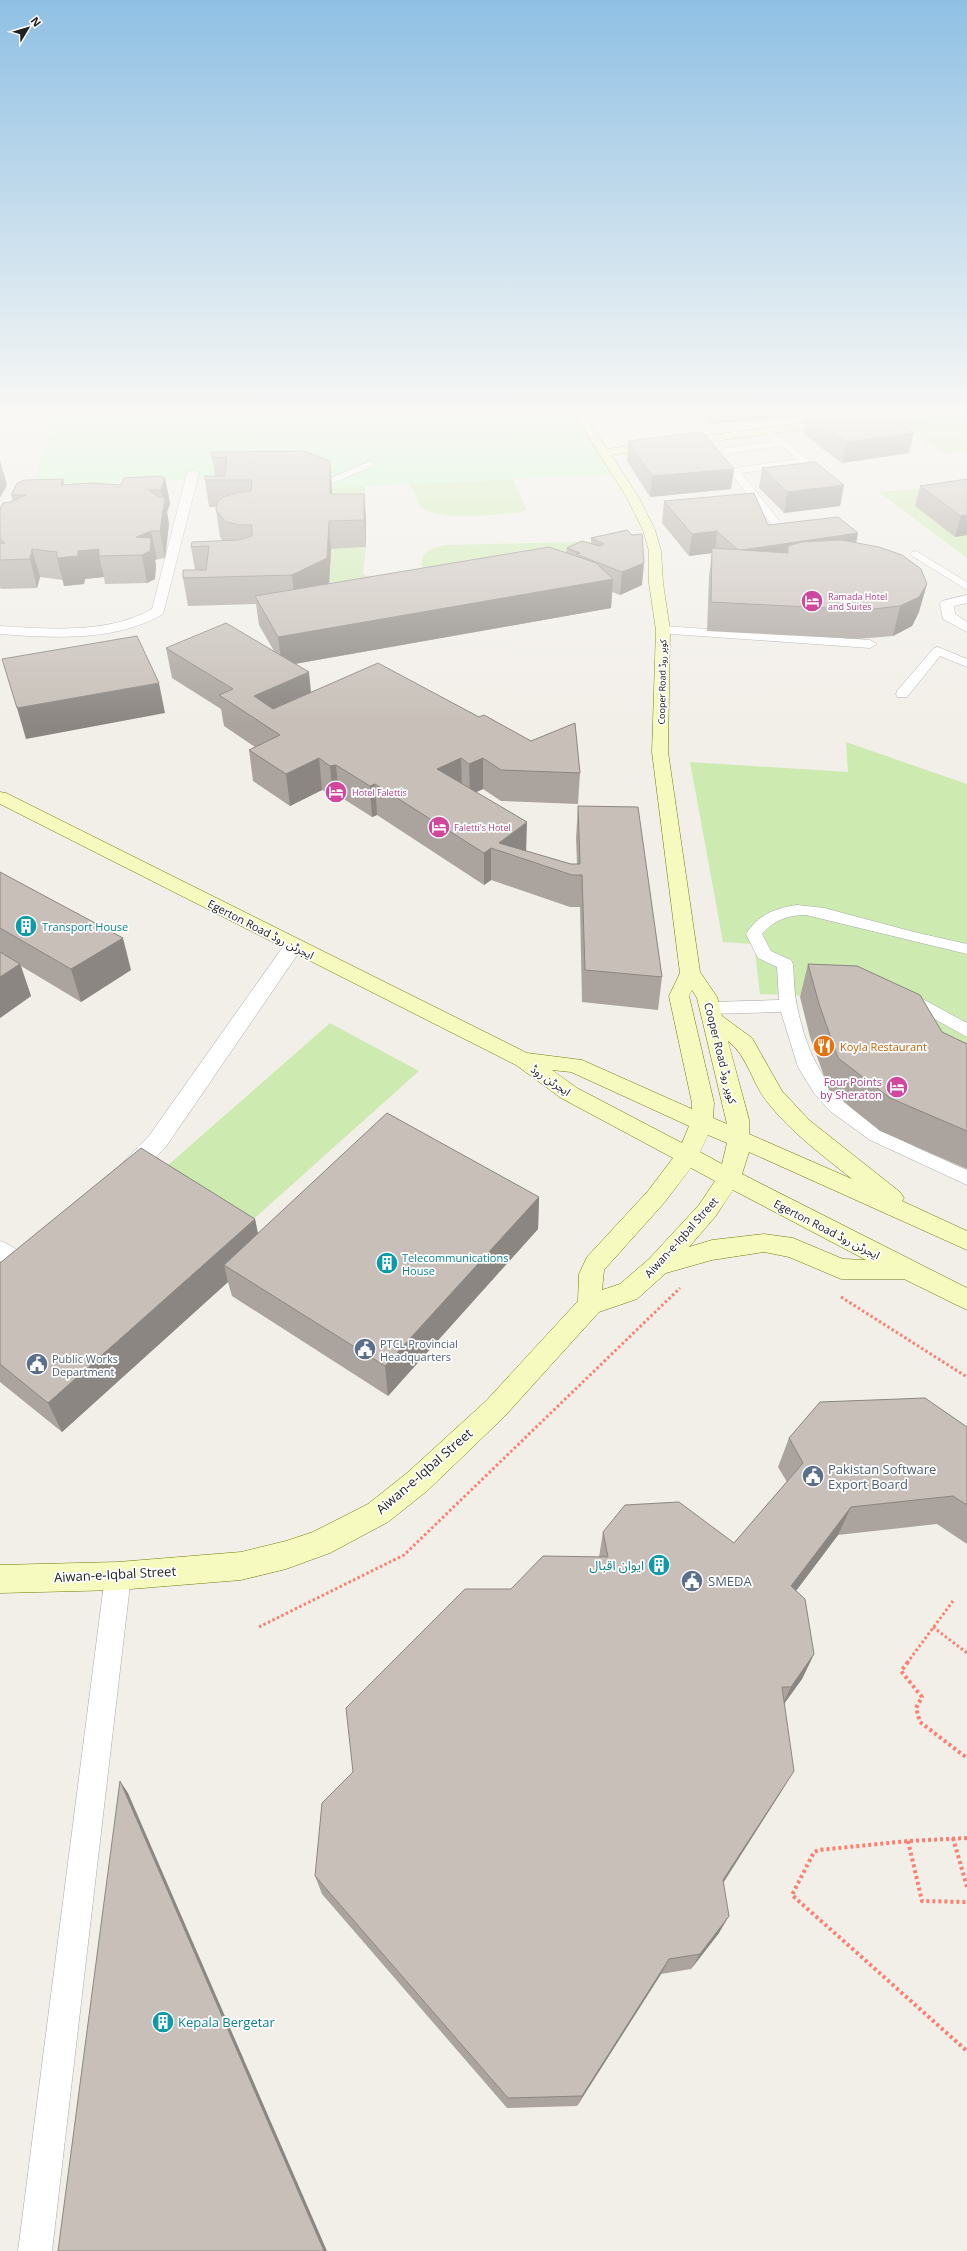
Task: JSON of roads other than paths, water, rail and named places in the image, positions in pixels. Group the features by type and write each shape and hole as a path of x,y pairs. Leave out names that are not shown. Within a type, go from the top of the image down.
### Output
{"main road":[{"name":"Cooper Road کوپر روڈ","path":"641,515 649,530 655,551 656,583 663,630 660,752 690,973 707,997 738,1120 739,1138"},
{"name":"Egerton Road ایجرٹن روڈ","path":"0,797 523,1060"},
{"path":"590,1304 592,1269 661,1191 695,1144 703,1123 703,1103 679,996 690,973"},
{"path":"712,1014 746,1043 774,1096 801,1126 922,1221"},
{"name":"ایجرٹن روڈ","path":"523,1060 575,1065 703,1123"},
{"name":"ایجرٹن روڈ","path":"523,1060 569,1093 688,1155"},
{"path":"703,1123 967,1241"},
{"name":"Aiwan-e-Iqbal Street","path":"0,1579 118,1576 242,1566 286,1555 320,1543 378,1513 417,1482 495,1409 590,1304 628,1292 658,1266 707,1211 729,1178 735,1163 739,1138"},
{"name":"Egerton Road ایجرٹن روڈ","path":"688,1155 729,1178 967,1300"},
{"path":"658,1266 712,1250 764,1243 793,1248 841,1269 907,1270"}],"street":[{"path":"0,630 55,632 93,629 144,619 152,615 158,611 182,515"},
{"path":"967,599 947,604 948,616 967,628"},
{"path":"663,630 870,644"},
{"path":"112,1187 157,1142 294,945"},
{"path":"19,1277 44,1254"}],"lane":[{"path":"770,515 786,534"},
{"path":"916,554 967,588"},
{"path":"902,694 938,651 967,663"},
{"path":"967,949 938,945 830,915 809,911 789,911 770,917 758,927 754,934 764,954 786,964 788,1006 807,1066 818,1088 832,1102 874,1134 967,1178"},
{"path":"890,987 967,1031"},
{"path":"712,1014 788,1006"},
{"path":"0,1249 19,1277"},
{"path":"35,2251 118,1576"}],"place":[{"name":"Ramada Hotel and Suites","path":"812,601"},
{"name":"Hotel Falettis","path":"336,792"},
{"name":"Faletti's Hotel","path":"439,827"},
{"name":"Transport House","path":"26,926"},
{"name":"Koyla Restaurant","path":"824,1046"},
{"name":"Four Points by Sheraton","path":"897,1087"},
{"name":"Telecommunications House","path":"387,1263"},
{"name":"PTCL Provincial Headquarters","path":"365,1349"},
{"name":"Public Works Department","path":"37,1364"},
{"name":"Pakistan Software Export Board","path":"813,1476"},
{"name":"ایوان اقبال","path":"659,1565"},
{"name":"SMEDA","path":"692,1581"},
{"name":"Kepala Bergetar","path":"163,2022"}]}
